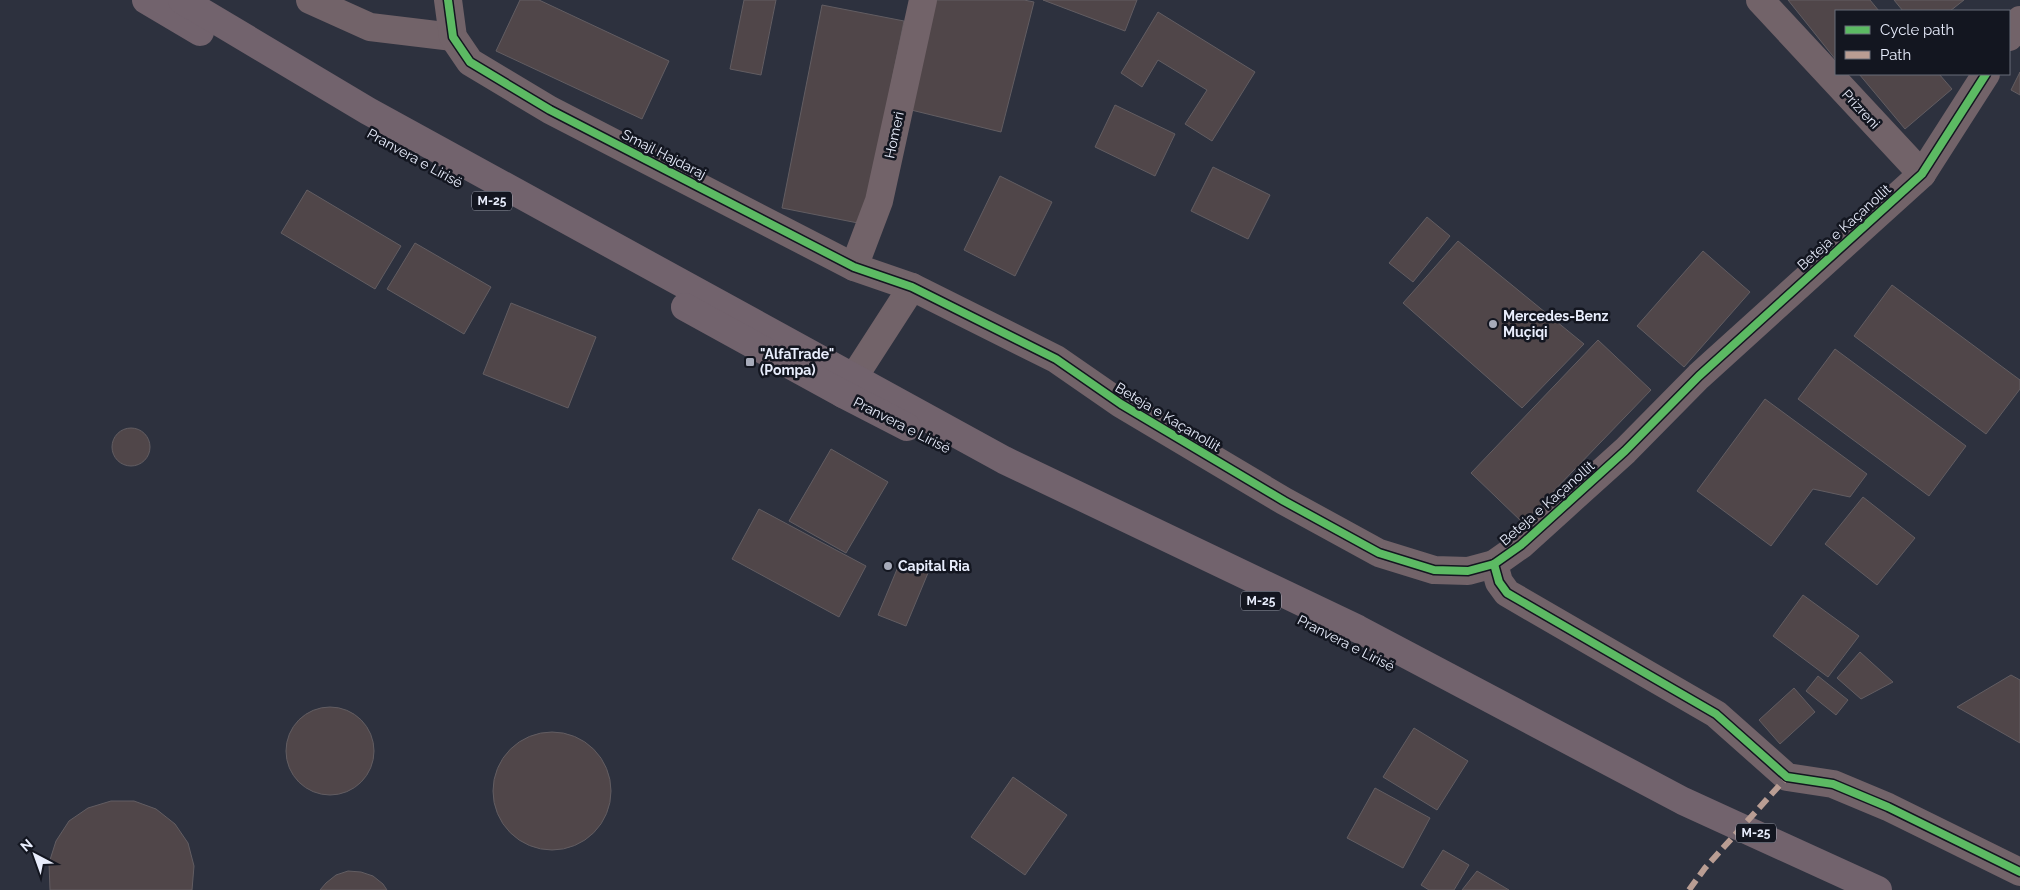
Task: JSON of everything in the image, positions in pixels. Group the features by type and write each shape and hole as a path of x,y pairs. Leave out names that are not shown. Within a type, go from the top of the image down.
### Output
{"main road":[{"name":"Pranvera e Lirisë","path":"146,0 345,118 848,386 1358,629 1683,800 1878,890"},
{"name":"Pranvera e Lirisë","path":"182,0 368,112 848,386"}],"street":[{"path":"310,0 370,27 452,37"},
{"name":"Smajl Hajdaraj","path":"448,0 452,37 470,62 550,110 854,267 912,287"},
{"name":"Homeri","path":"854,267 879,201 923,0"},
{"name":"Prizreni","path":"1760,0 1922,174"},
{"path":"2016,0 2020,4"},
{"path":"2010,35 2020,20"},
{"name":"Beteja e Kaçanollit","path":"912,287 1056,359 1121,404 1284,500 1379,553 1434,570 1468,571 1494,564 1521,545 1625,451 1699,376 1922,174 1985,75"},
{"path":"848,386 912,287"},
{"path":"1494,564 1499,582 1507,593 1716,714 1787,777 1833,784 1888,807 2020,872"}],"building":[{"path":"520,0 539,0 669,61 642,119 496,51"},
{"path":"744,0 776,0 761,75 730,69"},
{"path":"931,0 1024,0 1034,2 1001,132 903,108"},
{"path":"1043,0 1137,0 1125,31"},
{"path":"1788,0 1870,0 1878,10 1835,10 1835,59"},
{"path":"1894,0 1964,0 1951,10 1902,10"},
{"path":"822,5 904,21 863,224 782,208"},
{"path":"1158,12 1255,72 1212,141 1185,124 1207,90 1158,60 1142,87 1121,73"},
{"path":"2020,72 2020,95 2011,90"},
{"path":"1860,75 1940,75 1952,89 1905,129"},
{"path":"1115,105 1175,134 1155,176 1095,147"},
{"path":"1213,167 1270,195 1248,239 1191,211"},
{"path":"1000,176 1052,202 1015,276 964,250"},
{"path":"307,190 401,246 375,289 281,233"},
{"path":"1427,217 1450,236 1413,282 1389,263"},
{"name":"Mercedes-Benz Muçiqi","path":"1458,241 1584,344 1522,408 1403,303"},
{"path":"415,243 491,287 464,334 387,289"},
{"path":"1703,251 1750,292 1684,367 1637,326"},
{"path":"1892,285 2020,380 2020,389 1986,434 1854,336"},
{"path":"511,303 596,337 568,408 483,374"},
{"path":"1598,340 1651,390 1523,523 1471,473"},
{"path":"1835,349 1966,446 1929,496 1798,399"},
{"path":"1765,399 1867,474 1850,497 1813,489 1771,546 1697,491"},
{"path":"131,428 145,433 150,447 145,461 131,466 117,461 112,447 117,433"},
{"path":"831,449 888,482 846,553 789,521"},
{"path":"1863,497 1915,538 1877,585 1825,544"},
{"path":"759,509 866,566 839,617 732,559"},
{"path":"900,562 928,573 906,626 878,615"},
{"path":"1803,595 1859,636 1828,677 1773,636"},
{"path":"1860,652 1893,682 1861,699 1837,678"},
{"path":"2011,675 2020,680 2020,743 1957,707"},
{"path":"1818,676 1848,700 1836,715 1806,691"},
{"path":"1794,688 1815,712 1780,744 1759,720"},
{"path":"330,707 347,711 361,720 370,734 374,751 370,768 361,782 347,791 330,795 313,791 299,782 290,768 286,751 290,734 299,720 313,711"},
{"path":"1414,728 1468,761 1437,810 1383,777"},
{"path":"552,732 575,736 594,749 607,768 611,791 607,814 594,833 575,846 552,850 529,846 510,833 497,814 493,791 497,768 510,749 529,736"},
{"path":"1013,777 1067,815 1025,875 971,837"},
{"path":"1375,788 1430,818 1403,868 1347,838"},
{"path":"111,801 134,801 156,809 175,824 188,843 194,866 192,890 50,890 49,863 56,841 69,821 88,808"},
{"path":"1443,850 1469,865 1454,890 1429,890 1421,885"},
{"path":"348,871 361,872 373,876 387,890 320,890 336,875"},
{"path":"1477,871 1509,890 1462,890"}],"marked path":[{"path":"1689,890 1705,868 1787,777"}],"cycle path":[{"path":"448,0 453,37 470,62 550,110 854,267 912,287 1056,359 1121,404 1284,501 1379,553 1434,570 1468,571 1494,564 1521,545 1625,451 1699,376 1922,174 1985,75"},
{"path":"1494,564 1499,582 1507,593 1716,714 1787,777 1833,784 1888,807 2020,872"}],"place":[{"name":"Mercedes-Benz Muçiqi","path":"1493,324"},
{"name":"\"AlfaTrade\" (Pompa)","path":"750,362"},
{"name":"Capital Ria","path":"888,566"}]}
